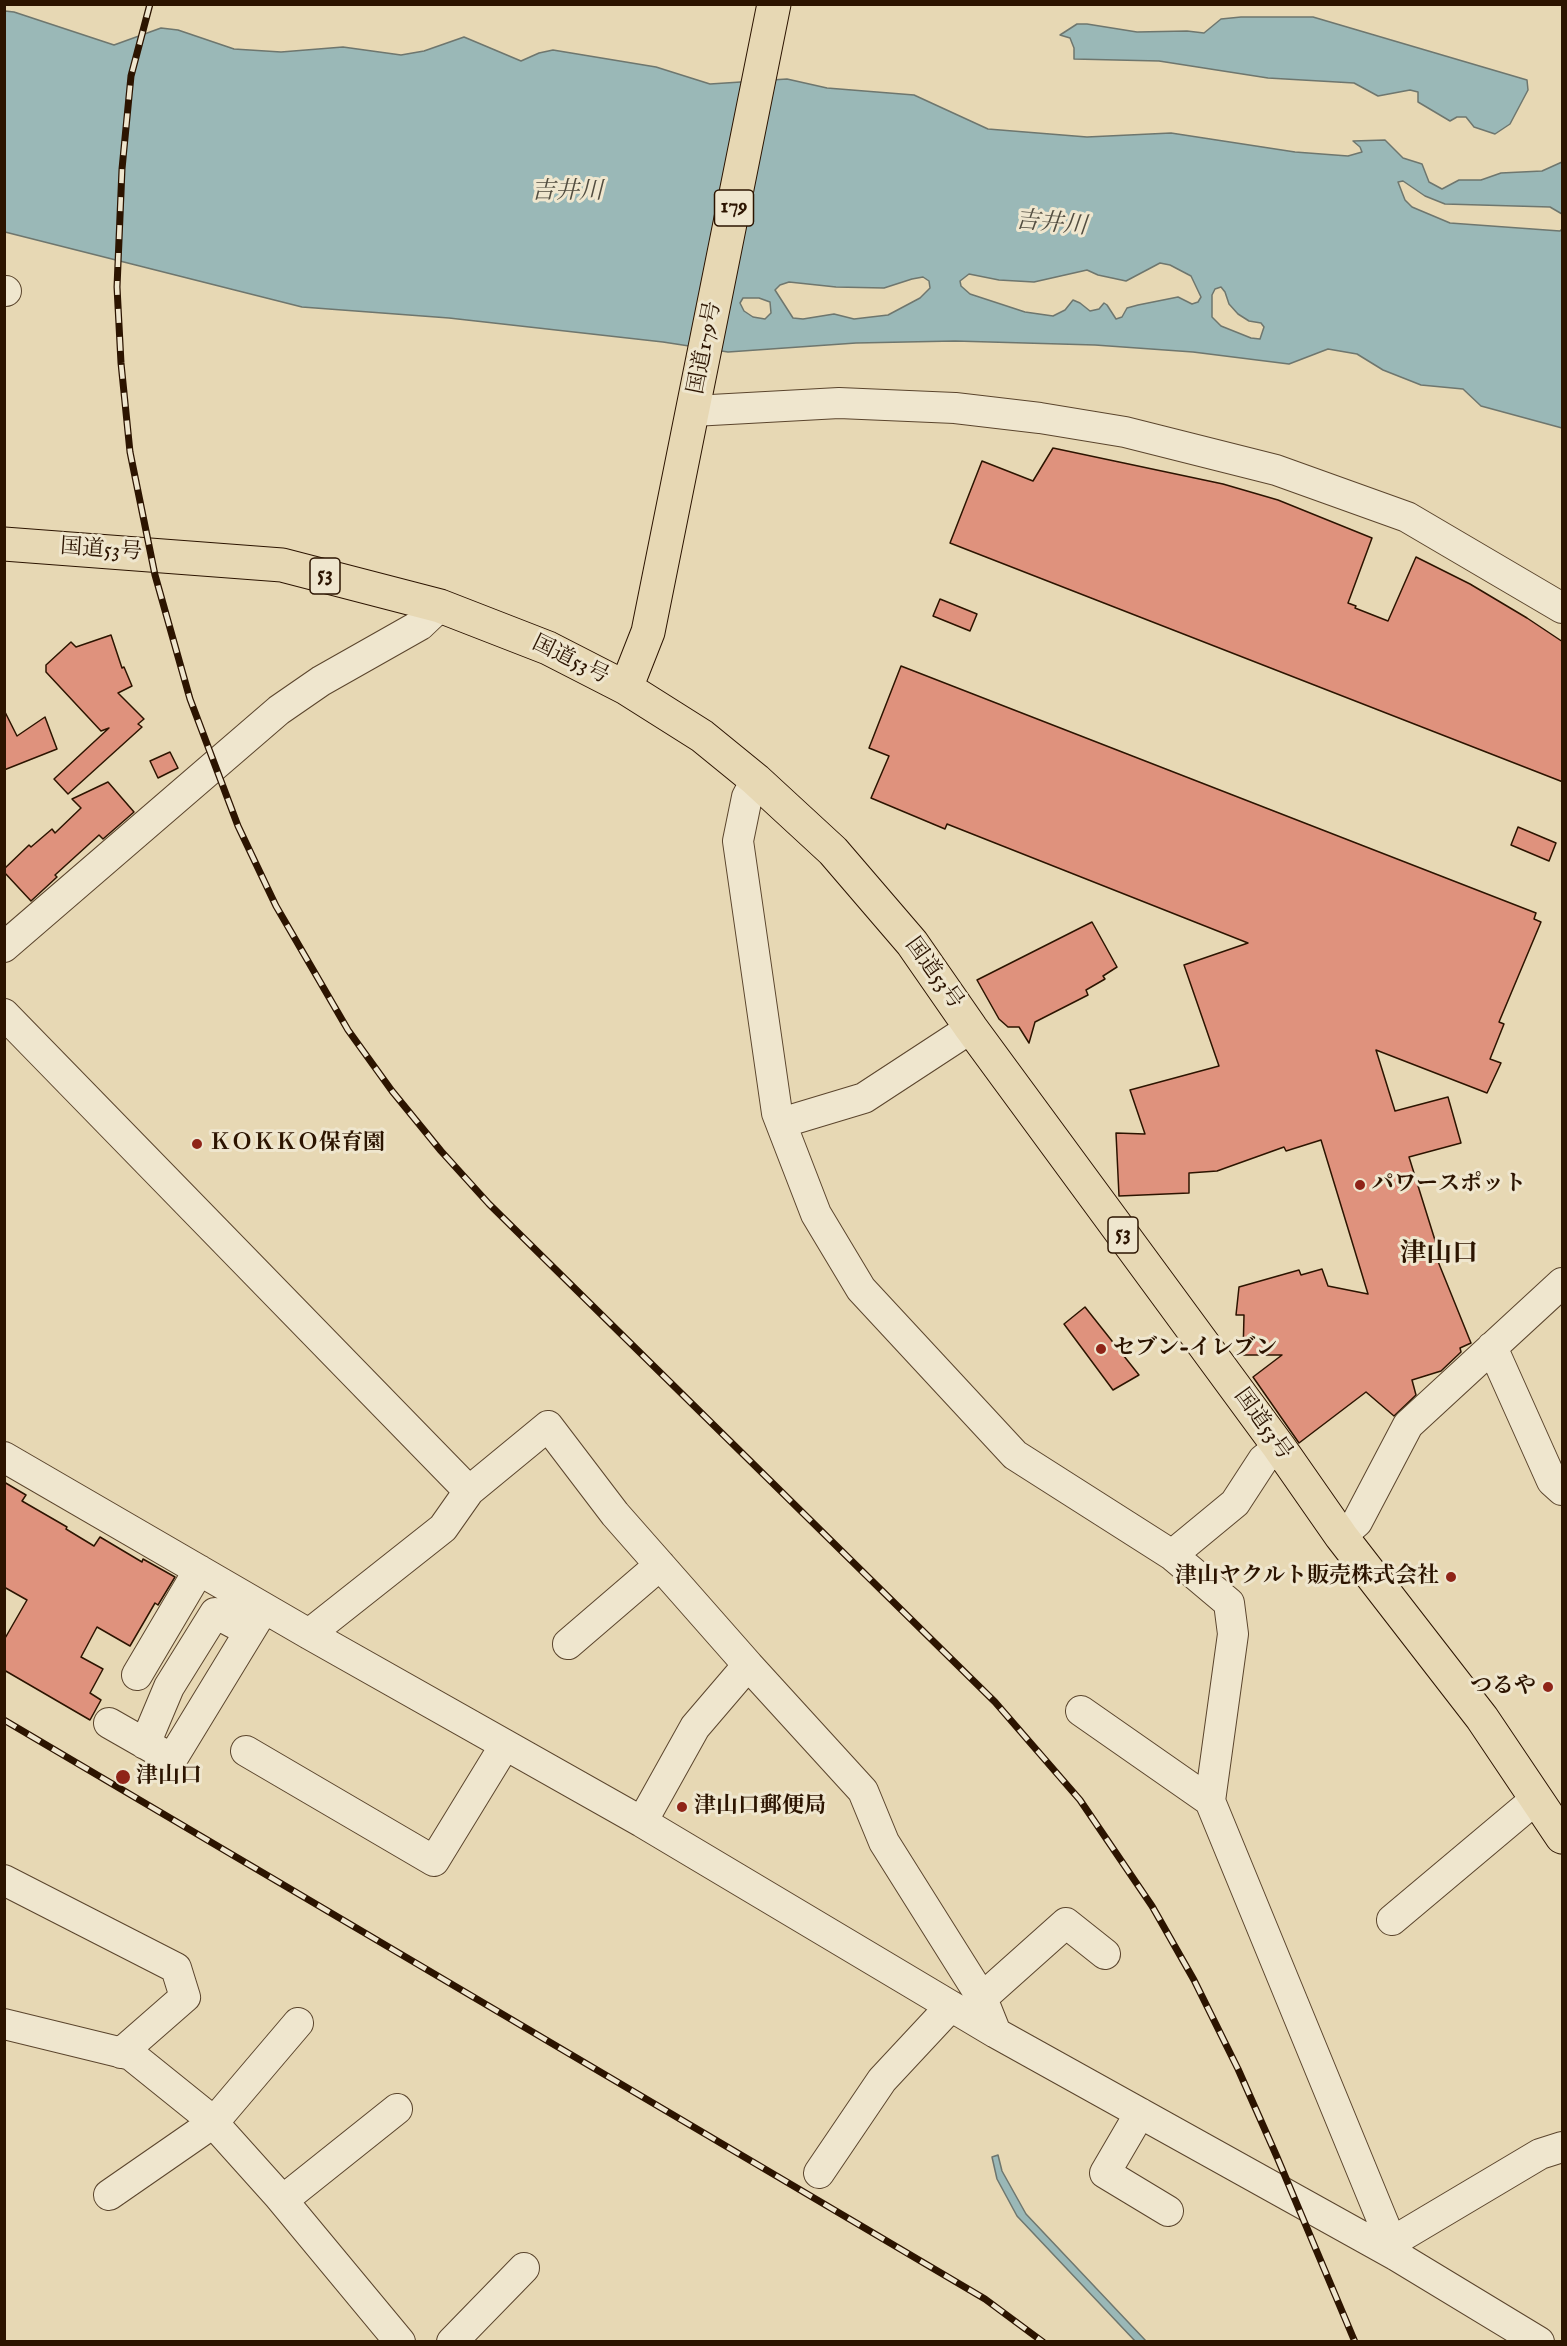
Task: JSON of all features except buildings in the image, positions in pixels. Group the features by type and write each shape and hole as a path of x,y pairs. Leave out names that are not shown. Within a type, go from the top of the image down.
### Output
{"highway":[{"name":"国道179号","path":"626,688 648,632 774,4"},
{"name":"国道53号","path":"4,544 282,565 440,606 548,648 626,688 702,736 756,780 840,860 912,943 971,1028 1279,1447 1341,1536 1482,1718 1563,1837"}],"street":[{"path":"693,411 839,403 955,408 1040,418 1125,432 1276,470 1407,517 1563,608"},
{"path":"4,947 279,710 321,681 420,626 440,606"},
{"path":"756,780 747,797 738,841 777,1113 816,1214 861,1289 1014,1455 1172,1555 1229,1604 1233,1634 1210,1801 1395,2249"},
{"path":"4,1014 469,1491"},
{"path":"781,1123 864,1098 971,1028"},
{"path":"1341,1536 1357,1522 1408,1425 1563,1283"},
{"path":"1492,1347 1552,1481 1563,1490"},
{"path":"309,1635 442,1528 469,1491 548,1426 615,1514 863,1791 884,1842 982,1998 996,2032"},
{"path":"1172,1555 1235,1503 1263,1460 1279,1447"},
{"path":"4,1457 199,1570 257,1619"},
{"path":"568,1644 660,1565"},
{"path":"137,1675 199,1570"},
{"path":"145,1744 170,1687 215,1613 257,1619 309,1635 642,1822 996,2032 1140,2113 1395,2249 1539,2342"},
{"path":"109,1724 172,1760 257,1619"},
{"path":"642,1822 694,1727 748,1665"},
{"path":"1081,1711 1210,1801"},
{"path":"246,1751 434,1861 505,1744"},
{"path":"1392,1920 1536,1799"},
{"path":"4,1880 176,1968 185,1997 121,2053"},
{"path":"982,1998 1066,1923 1105,1954"},
{"path":"819,2173 882,2080 951,2006"},
{"path":"110,2195 213,2123 298,2023"},
{"path":"4,2025 131,2055 213,2123 283,2200 395,2340"},
{"path":"283,2200 397,2109"},
{"path":"1140,2113 1104,2173 1168,2211"},
{"path":"1395,2249 1540,2154 1563,2147"},
{"path":"452,2342 524,2268"}],"water":[{"name":"吉井川","path":"5,11 114,45 161,28 178,30 234,49 281,52 343,47 401,55 424,51 464,37 521,61 553,50 656,67 710,84 787,79 827,88 914,95 988,129 1087,137 1171,133 1295,152 1348,156 1362,152 1353,141 1385,140 1403,158 1422,164 1429,182 1442,189 1459,180 1481,180 1501,173 1542,171 1562,162 1562,214 1550,207 1445,204 1425,196 1403,181 1398,182 1405,200 1412,207 1450,223 1560,231 1562,229 1562,428 1481,406 1463,389 1421,385 1383,370 1357,354 1328,349 1289,364 1193,352 1095,345 955,341 856,343 728,352 663,342 449,318 302,307 5,232","holes":["1160,263 1170,265 1191,276 1201,297 1198,302 1192,304 1178,297 1138,305 1127,308 1122,317 1116,319 1104,303 1099,309 1090,311 1073,300 1065,310 1053,316 1025,312 970,294 961,286 960,281 969,274 999,280 1034,282 1087,270 1098,275 1126,281","923,277 929,281 930,288 920,298 888,315 854,319 834,314 803,319 793,318 775,290 780,285 789,282 836,287 884,288","1221,287 1229,304 1238,314 1249,321 1261,323 1264,327 1260,339 1251,338 1221,326 1212,317 1212,295 1215,289","743,298 759,298 770,302 771,313 765,319 753,317 744,311 740,303"]},
{"path":"1313,17 1527,80 1528,90 1510,124 1495,134 1474,127 1466,117 1457,117 1450,121 1418,102 1418,92 1410,90 1378,96 1354,83 1268,78 1159,61 1074,59 1074,48 1070,38 1060,35 1077,24 1137,32 1204,33 1221,19"},
{"path":"998,2155 1002,2171 1026,2214 1146,2341 1135,2341 1017,2216 997,2179 992,2157"}],"railway":[{"path":"150,4 131,76 122,169 117,287 121,363 130,452 155,575 190,699 238,826 276,906 348,1030 392,1091 441,1151 489,1204 995,1702 1080,1800 1152,1906 1194,1980 1238,2069 1355,2342"},
{"path":"4,1720 985,2299 1043,2342"}],"place":[{"name":"ＫＯＫＫＯ保育園","path":"197,1144"},
{"name":"パワースポット","path":"1360,1185"},
{"name":"セブン-イレブン","path":"1101,1349"},
{"name":"津山ヤクルト販売株式会社","path":"1451,1577"},
{"name":"つるや","path":"1548,1687"},
{"name":"津山口","path":"123,1777"},
{"name":"津山口郵便局","path":"682,1807"}],"district":[{"name":"津山口","path":"1439,1256"}]}
